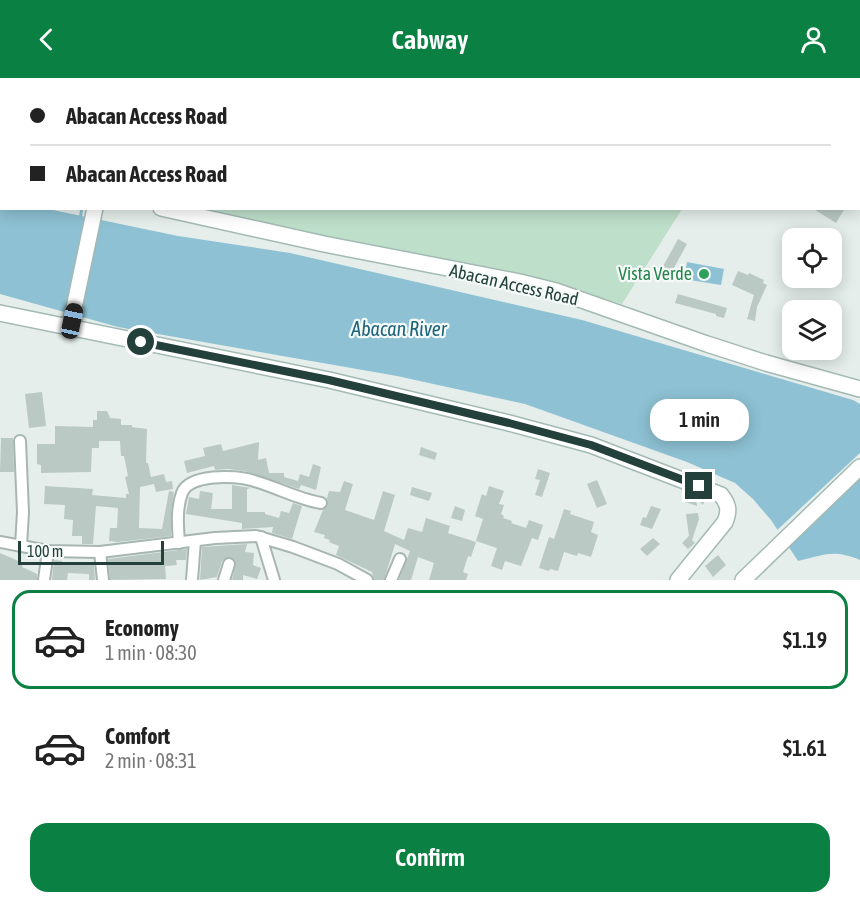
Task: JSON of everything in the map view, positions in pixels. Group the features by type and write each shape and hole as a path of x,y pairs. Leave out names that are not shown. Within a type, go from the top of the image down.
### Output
{"street":[{"path":"71,324 95,210"},
{"name":"Abacan Access Road","path":"170,210 313,242 556,291 766,363 860,388"},
{"path":"0,313 71,324 329,380 509,423 591,445 721,495 728,503 728,515 725,522 678,580"},
{"path":"20,441 23,512 21,546"},
{"path":"743,580 860,467"},
{"path":"179,543 178,522 182,492 192,483 207,478 250,479 273,489 321,502"},
{"path":"0,542 48,551 100,552 223,538 261,537 338,564 367,580"},
{"path":"261,537 274,580"},
{"path":"192,580 195,542"},
{"path":"44,580 48,551"},
{"path":"100,552 102,580"},
{"path":"391,580 400,559"},
{"path":"224,580 229,564"}],"green space":[{"path":"193,210 681,210 622,304 559,285"}],"water":[{"name":"Abacan River","path":"0,210 53,210 178,236 290,253 582,320 853,400 860,404 860,560 835,554 798,561 771,520 735,483 687,462 525,404 397,376 118,327 0,294"},
{"name":"Vista Verde","path":"687,262 724,269 721,285 684,279"}],"pier":[{"path":"860,453 860,476 785,546 775,532"}],"building":[{"path":"815,210 844,210 836,223"},
{"path":"678,239 687,244 670,275 661,270"},
{"path":"738,271 764,280 763,283 767,285 757,307 755,321 747,319 754,295 732,285"},
{"path":"678,294 727,308 724,318 675,303"},
{"path":"42,392 46,426 29,428 25,394"},
{"path":"97,411 107,411 110,418 121,419 121,425 147,429 146,463 148,463 151,477 164,474 166,482 172,481 173,489 156,492 154,484 140,487 139,528 162,529 169,491 174,492 171,536 109,541 110,528 117,528 118,508 96,506 93,544 82,544 82,536 72,536 73,520 64,519 65,505 44,504 45,486 93,489 92,495 126,498 126,494 129,494 125,477 128,476 124,456 121,456 120,441 99,441 99,448 92,448 91,472 41,473 41,465 37,464 37,444 55,444 55,426 93,427 93,420 97,420"},
{"path":"1,438 13,438 14,472 0,472"},
{"path":"259,442 258,460 266,458 269,473 284,473 284,477 298,481 300,474 309,477 313,464 321,467 316,490 301,485 299,489 245,471 215,470 214,466 187,473 184,461 205,456 203,448 221,444 223,451"},
{"path":"421,447 437,453 435,460 419,455"},
{"path":"538,469 550,473 542,497 535,495 540,480 535,479"},
{"path":"597,480 607,504 597,508 587,484"},
{"path":"344,481 353,484 345,510 374,520 383,491 395,495 384,531 404,540 408,528 422,532 426,518 450,526 448,533 476,542 463,572 468,574 466,580 429,580 434,563 418,557 411,580 399,580 410,551 395,544 384,580 374,580 372,572 336,555 339,546 329,542 330,540 324,538 325,535 314,532 323,510 328,505 329,491 340,492"},
{"path":"232,485 251,488 247,489 247,512 265,512 265,514 279,518 281,511 289,513 293,503 302,506 292,539 272,533 273,527 242,529 242,523 186,514 189,497 199,499 200,491 213,493 211,509 232,509"},
{"path":"489,486 504,491 499,504 504,505 501,514 503,518 526,528 529,520 543,525 538,540 532,538 521,566 505,561 502,570 491,566 497,548 476,541 483,519 475,516 482,494 486,496"},
{"path":"412,487 432,493 429,501 410,495"},
{"path":"688,493 705,499 703,505 696,498 697,506 685,502"},
{"path":"455,506 465,510 462,521 451,518"},
{"path":"651,506 661,509 652,529 640,525"},
{"path":"564,509 571,511 570,514 594,522 591,532 598,535 591,557 564,552 558,571 539,568 549,537 554,539"},
{"path":"698,513 699,519 692,540 695,543 688,549 682,543 689,536 686,514"},
{"path":"653,538 660,544 647,556 640,549"},
{"path":"247,544 245,552 254,553 253,565 261,568 257,579 243,575 243,580 232,580 236,563 234,559 228,557 222,561 217,577 200,580 202,547"},
{"path":"187,549 186,560 176,560 177,565 165,566 166,579 110,580 108,559"},
{"path":"0,553 23,563 22,567 37,574 37,580 0,580"},
{"path":"718,555 726,565 713,577 705,566"},
{"path":"54,560 62,561 62,564 94,565 95,580 89,580 89,574 68,573 67,580 52,580"}],"waterway":[{"path":"80,219 82,210"}],"place":[{"name":"Vista Verde","path":"704,274"}],"route":[{"path":"141,342 329,380 509,423 591,445 699,486"}]}
